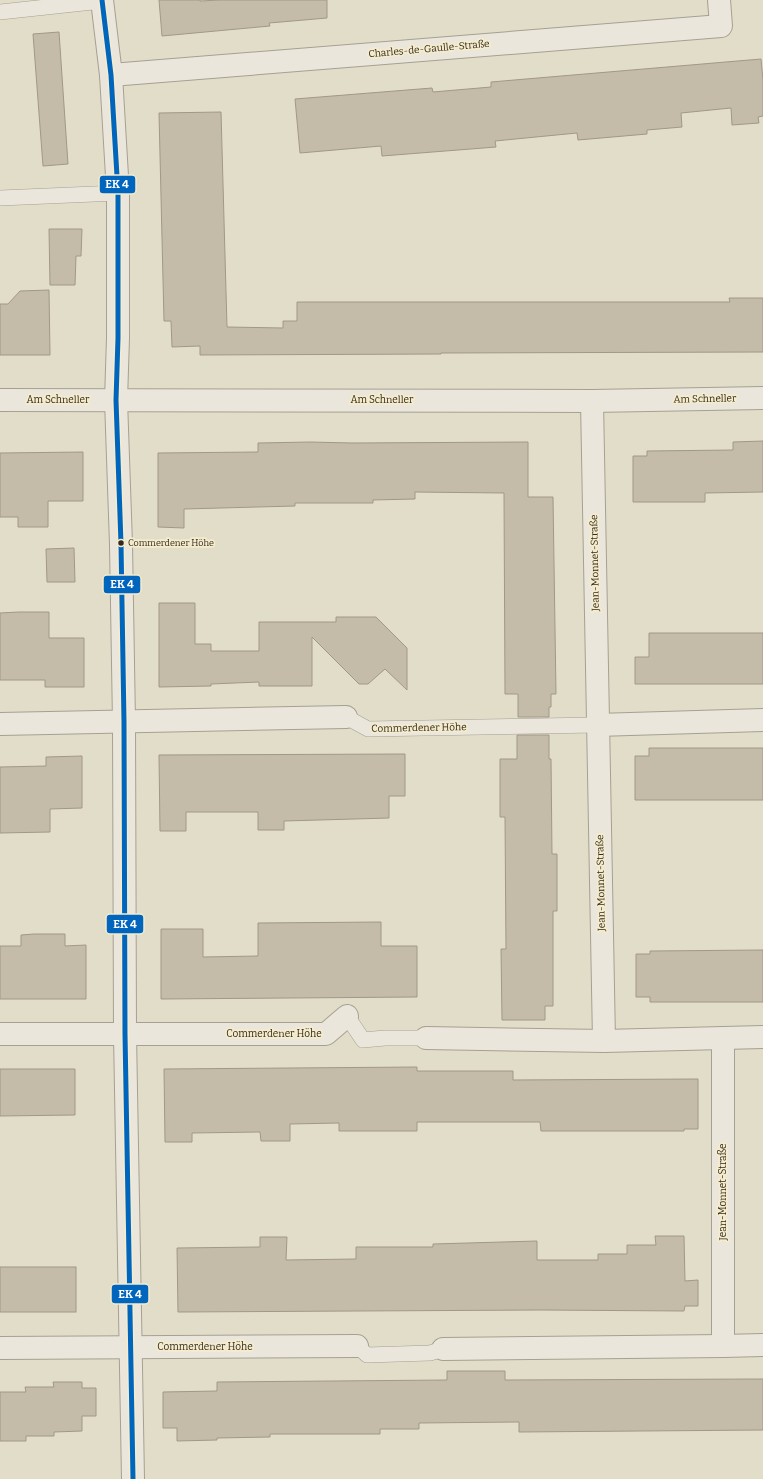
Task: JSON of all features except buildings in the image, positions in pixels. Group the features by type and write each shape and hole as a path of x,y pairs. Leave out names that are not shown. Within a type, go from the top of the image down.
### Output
{"street":[{"name":"Charles-de-Gaulle-Straße","path":"111,75 721,26 719,0"},
{"path":"102,1 111,75 118,193 118,338 116,400 121,544 124,722 125,1034 133,1479"},
{"name":"Am Schneller","path":"0,400 592,401 763,398"},
{"name":"Jean-Monnet-Straße","path":"592,401 604,1041"},
{"name":"Commerdener Höhe","path":"0,724 346,717"},
{"path":"597,725 763,720"},
{"name":"Commerdener Höhe","path":"0,1034 326,1034 347,1016"},
{"path":"426,1038 604,1041 763,1037"},
{"name":"Jean-Monnet-Straße","path":"723,1038 723,1346"},
{"name":"Commerdener Höhe","path":"0,1348 357,1346"},
{"path":"443,1349 763,1346"}],"lane":[{"path":"0,12 102,1"},
{"path":"0,198 118,193"},
{"name":"Commerdener Höhe","path":"346,717 368,729 597,725"},
{"name":"Commerdener Höhe","path":"347,1016 363,1040 386,1038 426,1038"},
{"name":"Commerdener Höhe","path":"357,1346 367,1355 430,1353 443,1349"}],"transit line":[{"path":"102,0 111,75 118,193 118,338 116,400 121,544 124,722 125,1034 133,1479"}],"place":[{"name":"Commerdener Höhe","path":"121,543"}]}
